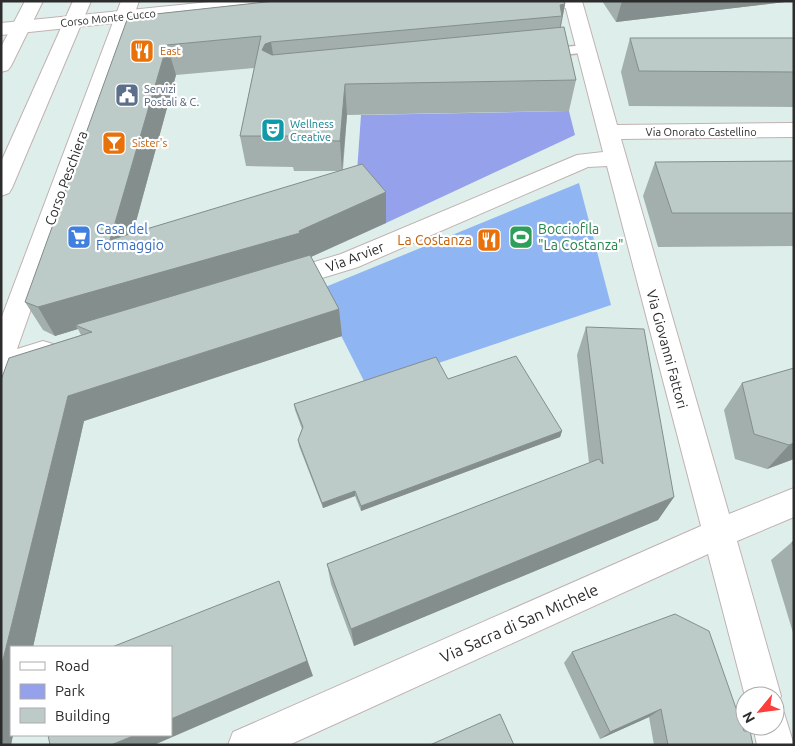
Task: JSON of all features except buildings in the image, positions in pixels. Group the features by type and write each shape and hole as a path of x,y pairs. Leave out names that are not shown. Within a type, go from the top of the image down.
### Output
{"street":[{"path":"1,66 34,1"},
{"path":"1,188 82,1"},
{"name":"Corso Monte Cucco","path":"1,29 73,22 128,9 274,1"},
{"name":"Via Giovanni Fattori","path":"571,2 609,132 717,534 760,686"},
{"name":"Corso Peschiera","path":"1,355 128,9"},
{"path":"528,54 586,49"},
{"name":"Via Onorato Castellino","path":"609,132 794,130"},
{"name":"Via Arvier","path":"264,286 349,261 585,160 616,159"},
{"path":"1,364 67,345"},
{"name":"Via Sacra di San Michele","path":"246,745 717,534 794,502"}],"green space":[{"path":"569,111 575,135 386,223 356,186 361,115"}],"shaded area":[{"name":"Bocciofila \"La Costanza\"","path":"579,183 611,305 367,387 318,290"}],"place":[{"name":"East","path":"142,51"},
{"name":"Servizi Postali & C.","path":"127,95"},
{"name":"Wellness Creative","path":"273,130"},
{"name":"Sister's","path":"114,143"},
{"name":"Casa del Formaggio","path":"79,237"},
{"name":"Bocciofila \"La Costanza\"","path":"521,237"},
{"name":"La Costanza","path":"489,240"}]}
